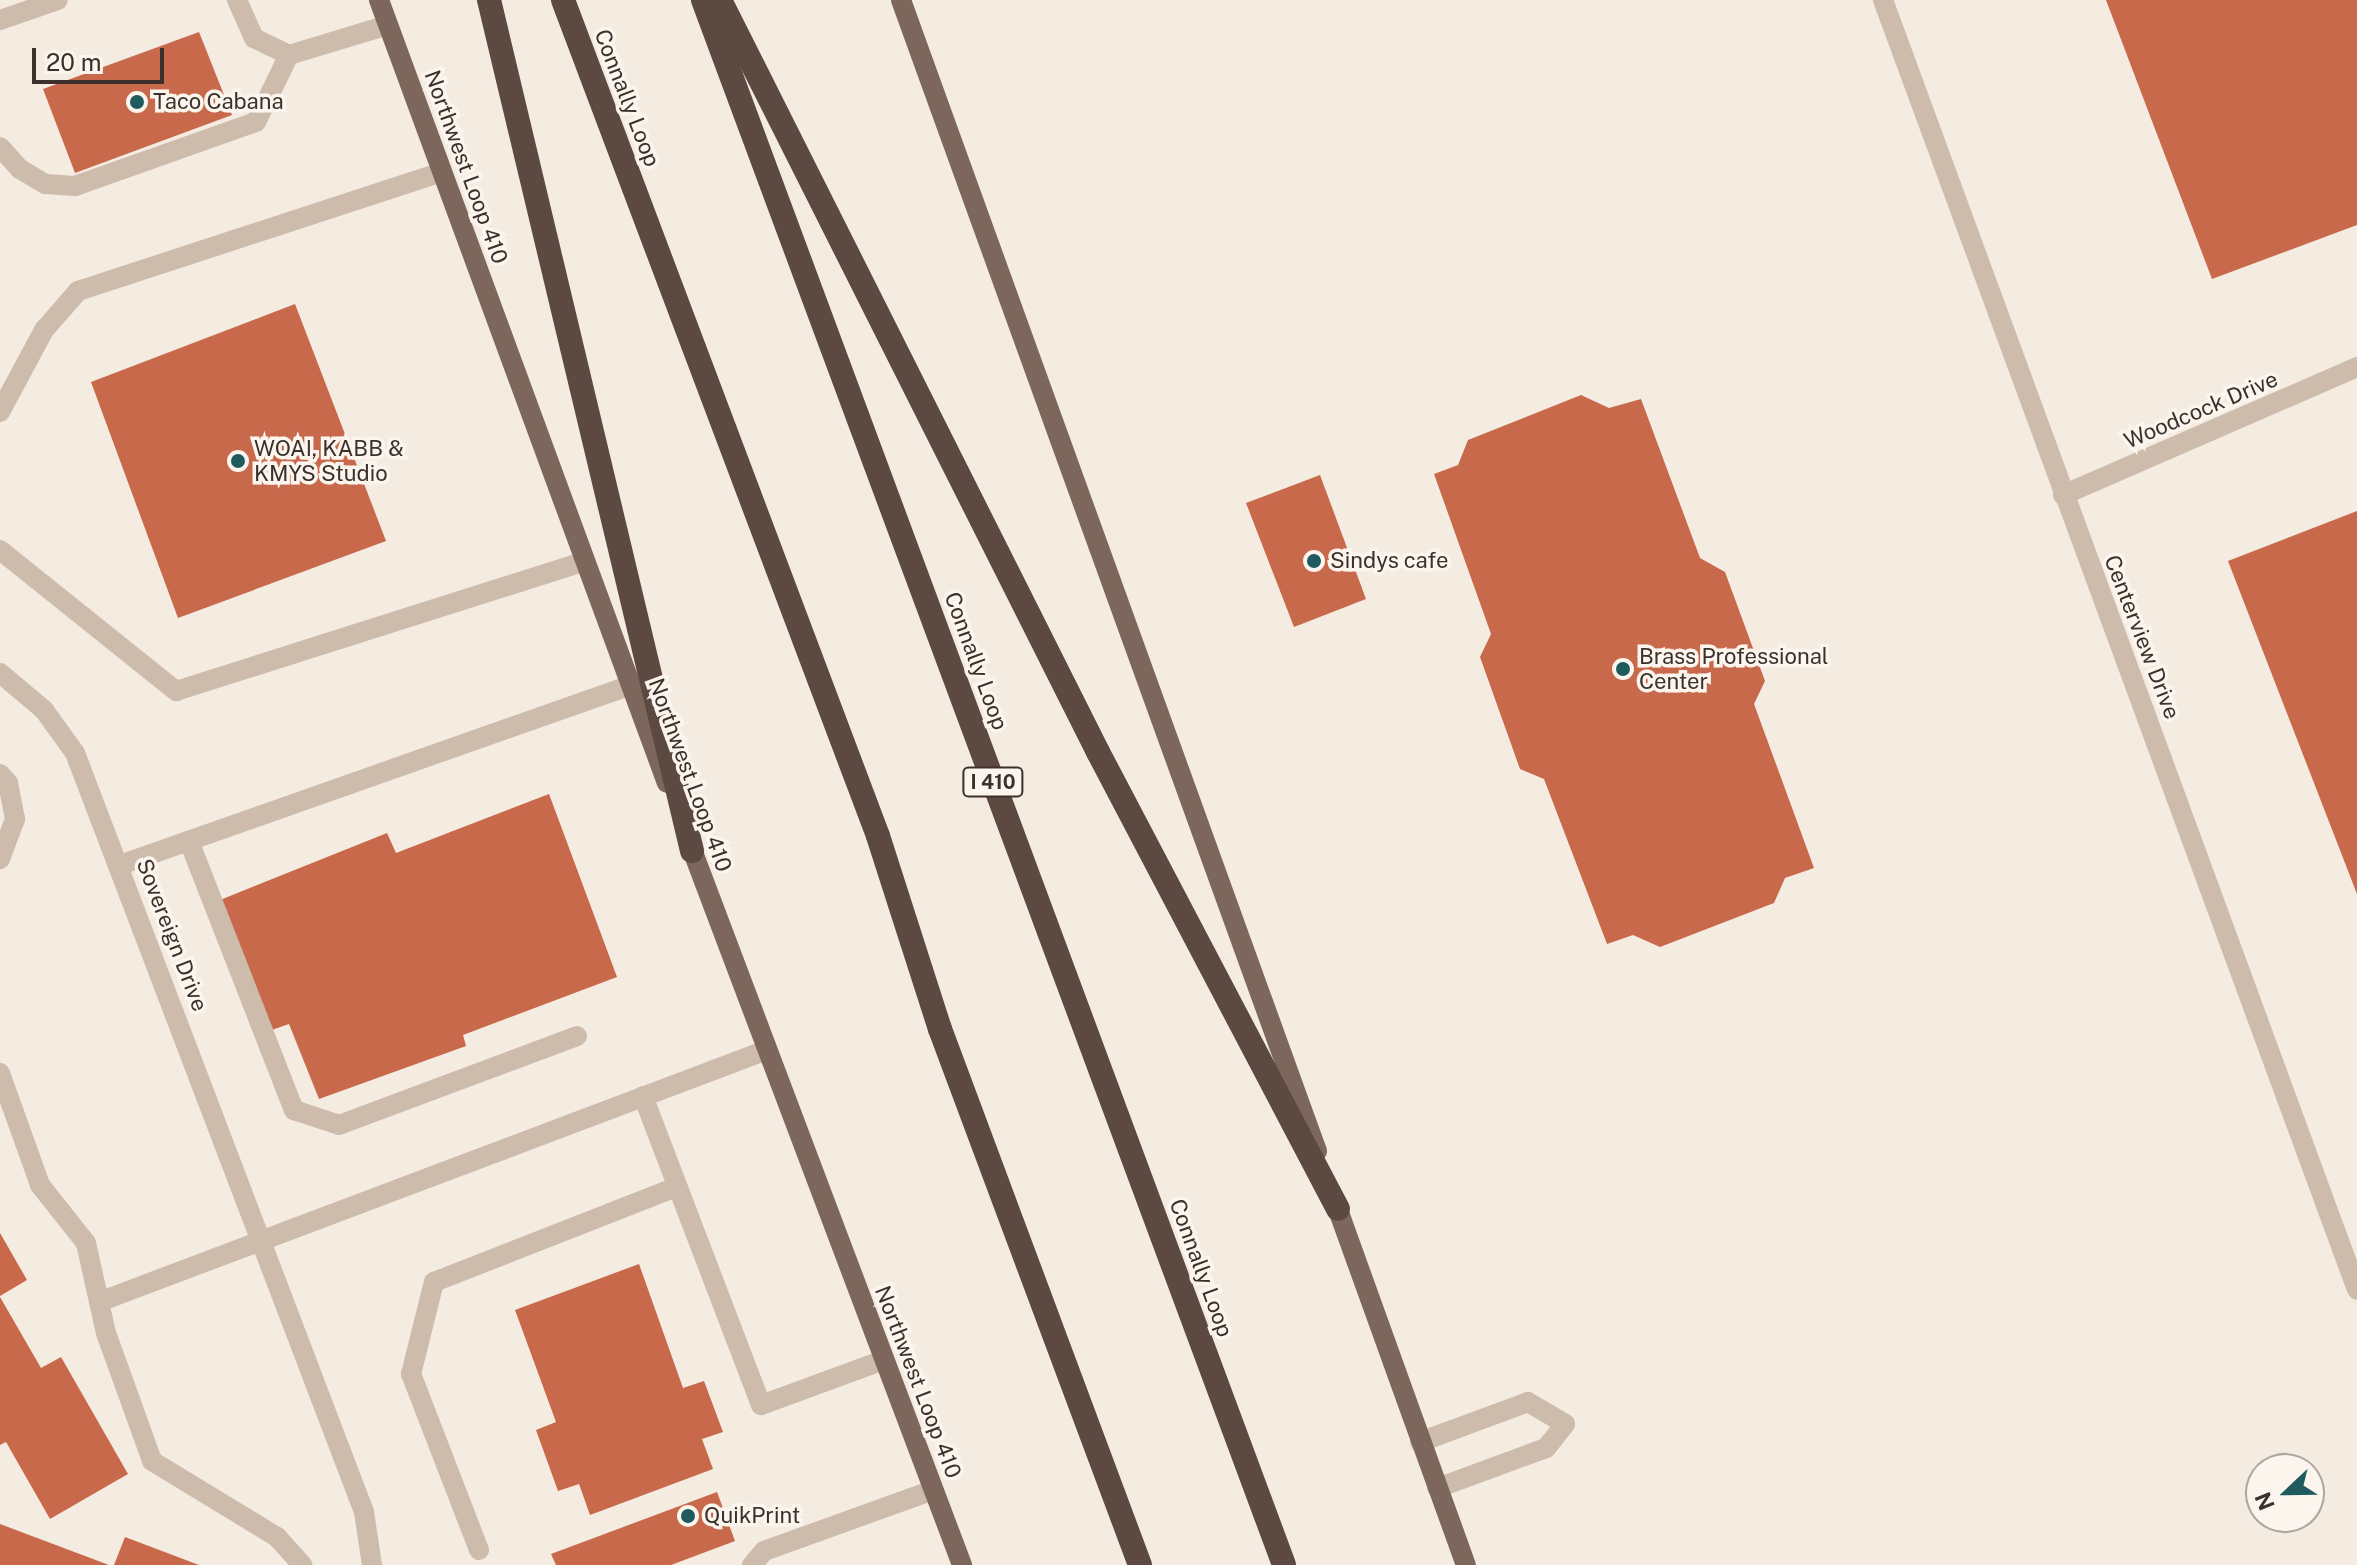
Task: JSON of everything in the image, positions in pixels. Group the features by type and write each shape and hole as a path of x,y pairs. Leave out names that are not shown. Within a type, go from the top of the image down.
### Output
{"highway":[{"path":"489,0 692,851"},
{"name":"Connally Loop","path":"563,0 878,836 940,1029 1140,1565"},
{"name":"Connally Loop","path":"703,0 1284,1565"},
{"path":"720,0 1098,752 1338,1209"}],"main road":[{"name":"Northwest Loop 410","path":"379,0 692,851 962,1565"},
{"path":"901,0 1466,1565"}],"street":[{"path":"0,20 58,0"},
{"path":"237,0 254,38 289,55 388,25"},
{"name":"Centerview Drive","path":"1883,0 2357,1290"},
{"path":"0,147 20,169 45,184 75,186 256,122 289,55"},
{"path":"0,412 44,330 78,291 442,172"},
{"name":"Woodcock Drive","path":"2063,495 2357,367"},
{"path":"0,550 176,691 585,561"},
{"name":"Sovereign Drive","path":"0,673 44,710 75,753 364,1512 372,1565"},
{"path":"120,865 631,685"},
{"path":"0,774 8,783 15,819 0,859"},
{"path":"189,841 294,1110 339,1125 577,1036"},
{"path":"99,1302 260,1238 767,1050"},
{"path":"0,1073 40,1185 86,1243 99,1302 152,1461 277,1537 302,1565"},
{"path":"643,1096 761,1405 884,1360"},
{"path":"479,1550 411,1374 434,1282 677,1187"},
{"path":"1420,1442 1528,1402 1565,1424 1546,1448 1437,1488"},
{"path":"752,1565 764,1551 933,1490"}],"building":[{"path":"2106,0 2357,0 2357,225 2212,279"},
{"name":"Taco Cabana","path":"199,32 232,115 75,173 43,89"},
{"name":"WOAI, KABB & KMYS Studio","path":"295,304 386,541 178,618 91,382"},
{"name":"Brass Professional Center","path":"1581,395 1609,408 1641,399 1700,558 1725,572 1765,681 1754,704 1814,868 1785,878 1774,903 1660,947 1633,935 1607,944 1544,779 1520,769 1480,657 1491,634 1434,474 1458,465 1468,440"},
{"path":"1320,475 1366,599 1294,627 1246,503"},
{"path":"2357,511 2357,894 2228,561"},
{"path":"549,794 617,977 463,1035 466,1046 319,1099 289,1024 266,1032 220,900 387,833 396,853"},
{"path":"0,1233 27,1280 0,1296"},
{"path":"639,1264 683,1388 704,1381 723,1432 702,1439 713,1469 590,1515 579,1484 558,1491 536,1430 556,1422 515,1310"},
{"path":"0,1297 41,1368 61,1357 128,1474 50,1519 6,1442 0,1445"},
{"name":"QuikPrint","path":"717,1492 735,1541 671,1565 556,1565 551,1554"},
{"path":"0,1524 109,1565 0,1565"},
{"path":"125,1537 199,1565 114,1565"}],"place":[{"name":"Taco Cabana","path":"137,102"},
{"name":"WOAI, KABB & KMYS Studio","path":"238,461"},
{"name":"Sindys cafe","path":"1314,561"},
{"name":"Brass Professional Center","path":"1623,669"},
{"name":"QuikPrint","path":"688,1516"}]}
